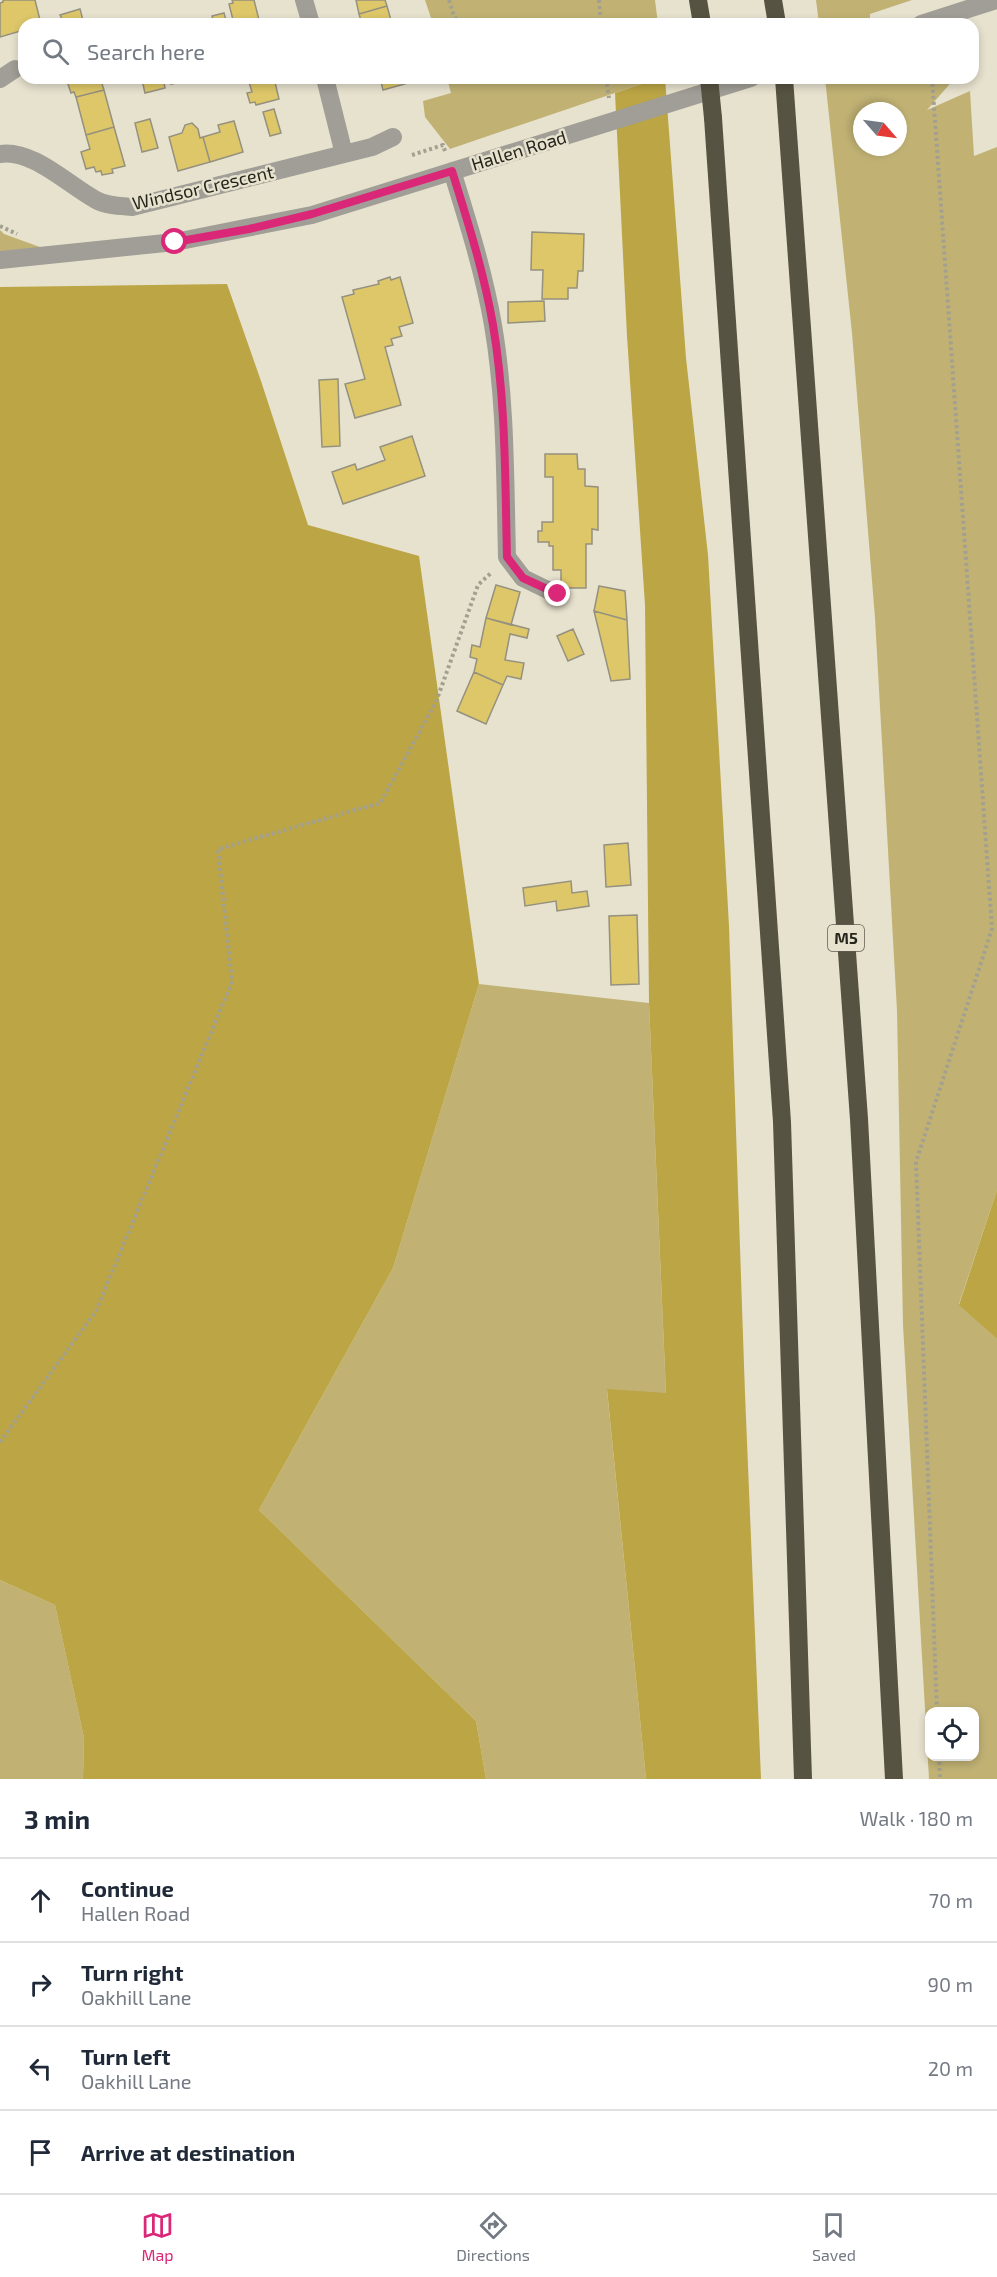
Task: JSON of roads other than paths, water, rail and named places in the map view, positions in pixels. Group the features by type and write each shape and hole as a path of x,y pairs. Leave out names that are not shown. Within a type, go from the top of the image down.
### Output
{"highway":[{"path":"698,0 701,18"},
{"path":"773,0 776,18"},
{"path":"710,84 782,1122 803,1779"},
{"name":"M5","path":"785,84 859,1119 894,1779"}],"street":[{"path":"304,0 309,18"},
{"path":"940,18 996,0"},
{"path":"327,84 345,154"},
{"name":"Hallen Road","path":"0,260 175,242 249,229 312,214 732,84"},
{"name":"Windsor Crescent","path":"0,149 33,160 97,201 114,206 132,207 372,147 393,137"},
{"path":"452,171 477,252 493,325 502,399 507,557 523,578 558,594"}]}
